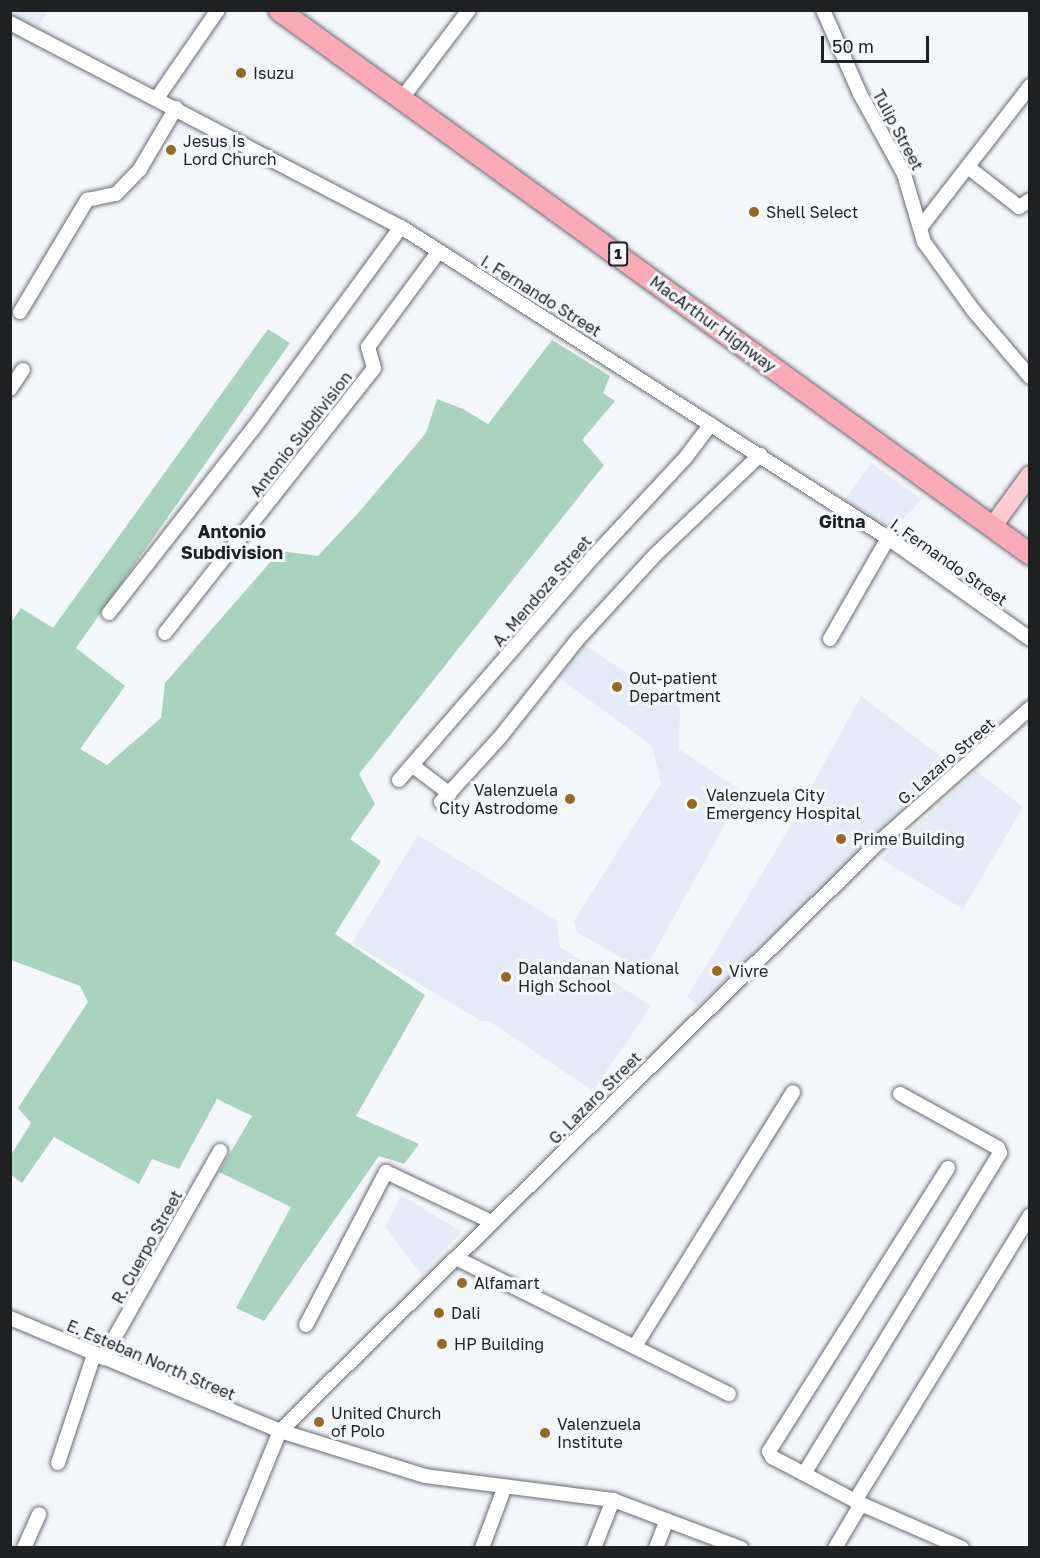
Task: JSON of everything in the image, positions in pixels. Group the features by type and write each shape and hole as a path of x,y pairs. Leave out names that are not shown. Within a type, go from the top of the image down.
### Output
{"highway":[{"name":"MacArthur Highway","path":"279,10 1029,554"}],"main road":[{"path":"992,527 1029,475"}],"street":[{"path":"157,98 218,10"},
{"path":"403,98 469,10"},
{"name":"Tulip Street","path":"824,10 860,94 904,174 924,242 947,276 1029,377"},
{"name":"I. Fernando Street","path":"10,23 400,227 888,538 1029,639"},
{"path":"920,228 1029,86"},
{"path":"20,312 87,200 116,194 140,169 176,108"},
{"path":"968,167 1020,207 1029,200"},
{"path":"109,613 253,429 400,227"},
{"name":"Antonio Subdivision","path":"165,633 374,368 368,347 439,251"},
{"path":"10,389 22,370"},
{"name":"A. Mendoza Street","path":"399,780 593,557 686,457 711,424"},
{"path":"413,766 445,798 578,639 648,563 760,455"},
{"path":"830,639 888,538"},
{"name":"G. Lazaro Street","path":"232,1548 280,1431 877,844 1029,708"},
{"path":"635,1346 793,1092"},
{"path":"804,1474 1000,1153 900,1094"},
{"name":"R. Cuerpo Street","path":"58,1462 99,1357 220,1151"},
{"path":"948,1168 771,1443 772,1457 858,1502 962,1548"},
{"path":"306,1325 386,1172 492,1222"},
{"path":"835,1548 858,1502 1029,1215"},
{"path":"456,1258 729,1394"},
{"name":"E. Esteban North Street","path":"10,1318 280,1431 425,1476 504,1489 585,1493 613,1500 741,1548"},
{"path":"482,1548 504,1489"},
{"path":"594,1548 613,1500"},
{"path":"24,1548 39,1514"},
{"path":"656,1548 668,1520"}],"shaded area":[{"path":"10,11 49,11 35,30 11,18"},
{"path":"871,463 922,499 891,532 844,501"},
{"name":"Valenzuela City Emergency Hospital","path":"583,644 680,708 679,749 743,792 644,971 577,932 574,921 661,783 652,746 558,677"},
{"path":"861,696 951,764 699,1006 687,997 780,844"},
{"path":"976,771 1023,807 963,909 881,859"},
{"name":"Dalandanan National High School","path":"418,835 557,921 560,947 651,1006 593,1091 489,1021 481,1021 352,943"},
{"path":"401,1195 462,1232 422,1275 385,1227"}],"green space":[{"path":"268,329 290,343 76,648 125,686 80,749 107,765 161,718 165,683 280,551 318,556 359,512 426,433 437,399 463,409 488,424 552,340 610,376 603,393 615,401 582,440 604,465 359,774 375,804 350,839 381,861 335,934 425,995 356,1116 419,1144 404,1164 379,1156 264,1321 236,1308 291,1207 219,1172 252,1116 217,1099 179,1169 152,1159 139,1184 54,1137 22,1183 11,1175 11,1155 31,1123 18,1108 88,1002 80,986 11,960 10,624 21,608 53,628"}],"place":[{"name":"Isuzu","path":"241,73"},
{"name":"Jesus Is Lord Church","path":"171,150"},
{"name":"Shell Select","path":"754,212"},
{"name":"Out-patient Department","path":"617,687"},
{"name":"Valenzuela City Astrodome","path":"570,799"},
{"name":"Valenzuela City Emergency Hospital","path":"692,804"},
{"name":"Prime Building","path":"841,839"},
{"name":"Vivre","path":"717,971"},
{"name":"Dalandanan National High School","path":"506,977"},
{"name":"Alfamart","path":"462,1283"},
{"name":"Dali","path":"439,1313"},
{"name":"HP Building","path":"442,1344"},
{"name":"United Church of Polo","path":"319,1422"},
{"name":"Valenzuela Institute","path":"545,1433"}],"district":[{"name":"Gitna","path":"842,521"},
{"name":"Antonio Subdivision","path":"232,542"}]}
